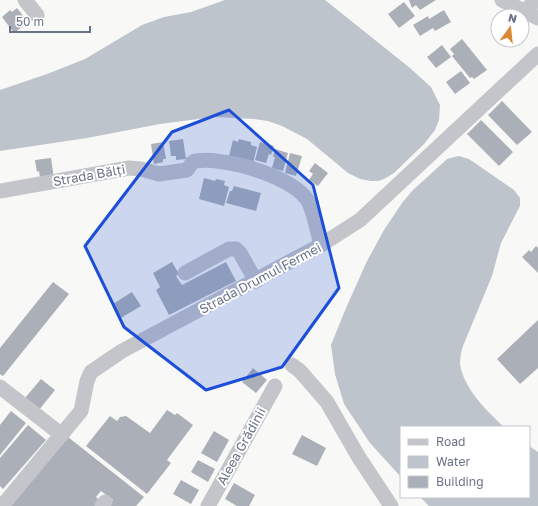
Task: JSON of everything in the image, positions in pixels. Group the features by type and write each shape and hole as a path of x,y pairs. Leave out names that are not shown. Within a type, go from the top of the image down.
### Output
{"street":[{"path":"25,0 37,15"},
{"path":"502,0 532,14 536,0"},
{"name":"Strada Drumul Fermei","path":"2,506 81,411 87,381 91,372 122,351 256,281 321,245 360,220 538,54"},
{"name":"Strada Bălți","path":"0,191 129,168 159,174 187,170 195,161 223,162 274,177 302,193 309,202 321,245"},
{"path":"185,273 229,249 236,249 240,253 256,281"},
{"path":"292,365 300,371 327,402 387,504"},
{"name":"Aleea Grădinii","path":"208,506 275,386"},
{"path":"0,387 62,435"}],"highlighted area":[{"path":"229,110 313,185 339,288 282,367 206,390 124,327 85,246 172,132"}],"water":[{"path":"225,0 325,0 410,68 431,87 440,105 439,120 435,130 424,144 394,173 378,181 360,179 348,173 307,139 282,126 268,121 254,119 214,117 160,124 87,138 0,151 0,90 85,59 142,25 164,17 191,12"},
{"path":"459,156 469,159 514,190 520,198 520,206 501,243 492,276 463,346 460,360 462,373 471,390 490,414 503,426 400,426 400,476 370,443 344,404 335,374 331,345 367,261 384,230 412,191 447,159"},
{"path":"530,447 538,452 538,506 429,506 421,498 530,498"}],"building":[{"path":"409,0 436,0 420,10 416,5 412,8"},
{"path":"404,2 415,16 399,28 388,14"},
{"path":"17,8 24,17 22,19 26,24 14,33 2,17 10,10 12,12"},
{"path":"444,10 451,22 435,31 433,28 420,36 413,25 428,16 429,19"},
{"path":"462,39 487,70 474,79 472,77 470,78 452,56 454,54 450,49"},
{"path":"442,45 451,57 436,68 427,57"},
{"path":"461,71 470,83 455,94 446,82"},
{"path":"502,101 532,132 517,145 488,115"},
{"path":"481,120 513,152 499,166 467,134"},
{"path":"183,139 186,159 176,160 176,156 171,156 169,141"},
{"path":"239,139 251,142 251,145 257,147 253,163 229,156 233,140 238,142"},
{"path":"163,142 166,159 163,159 163,162 154,164 151,144"},
{"path":"260,142 274,146 266,163 255,160"},
{"path":"275,149 288,153 283,171 272,168 275,157 273,157"},
{"path":"290,153 302,156 296,176 285,173"},
{"path":"51,158 54,179 40,178 39,171 37,172 35,160"},
{"path":"315,163 328,173 318,186 309,180 313,174 309,171"},
{"path":"204,178 215,181 216,179 225,181 224,185 229,187 224,206 199,199"},
{"path":"234,186 261,193 256,211 226,203 230,191 232,191"},
{"path":"536,246 538,248 538,273 522,257 529,250 531,252"},
{"path":"172,262 179,274 176,276 182,285 226,262 236,281 169,315 156,290 160,287 153,273"},
{"path":"53,282 69,294 3,376 0,374 0,348"},
{"path":"132,292 141,306 121,318 113,304"},
{"path":"538,320 538,368 520,384 497,359"},
{"path":"253,368 267,380 256,393 242,382"},
{"path":"41,379 55,390 39,410 25,398"},
{"path":"167,410 175,415 177,413 193,425 167,460 171,463 147,494 86,446 110,416 117,421 120,417 126,416 150,433"},
{"path":"11,411 26,423 0,455 0,425"},
{"path":"28,425 46,440 3,489 0,486 0,458"},
{"path":"214,431 229,440 217,462 201,453"},
{"path":"302,435 326,448 317,466 292,454"},
{"path":"68,437 144,497 136,506 108,506 113,500 101,491 96,497 102,503 99,506 10,506"},
{"path":"198,460 215,469 208,482 191,472"},
{"path":"181,480 199,490 191,504 173,494"},
{"path":"234,483 255,495 249,506 237,506 225,499"}]}
